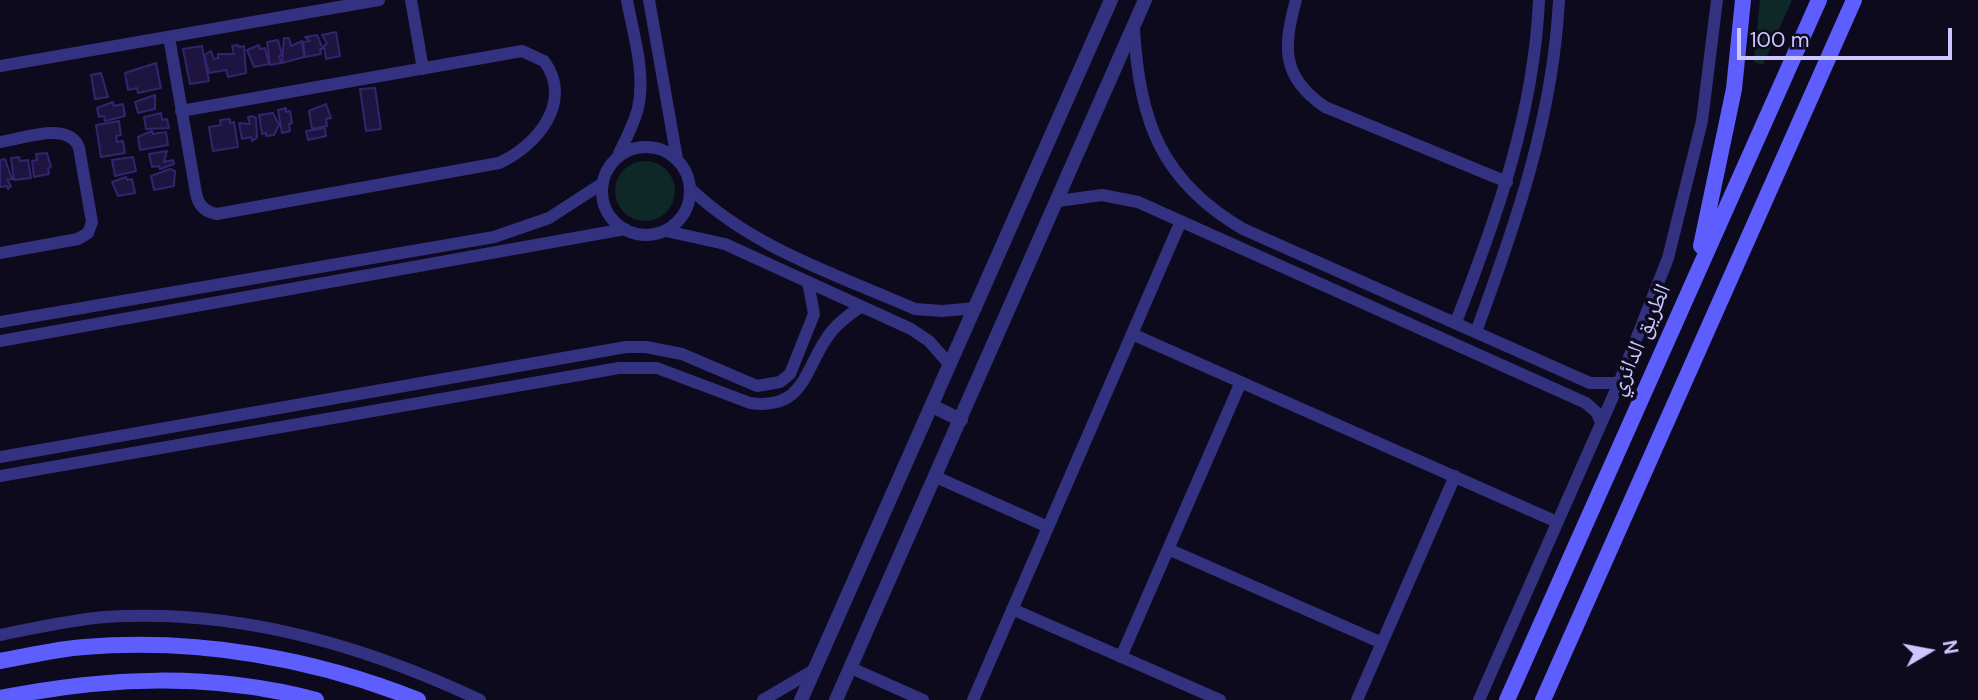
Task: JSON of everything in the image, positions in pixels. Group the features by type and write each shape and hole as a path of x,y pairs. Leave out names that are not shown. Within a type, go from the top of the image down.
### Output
{"main road":[{"path":"1695,276 1734,89 1743,0"},
{"name":"الطريق الدائري","path":"1507,700 1819,0"},
{"path":"1543,700 1854,0"},
{"path":"0,661 82,647 122,645 156,644 228,650 328,669 418,700"},
{"path":"0,698 87,683 161,679 234,684 316,700"}],"street":[{"path":"296,0 298,14"},
{"path":"0,66 379,0"},
{"path":"411,0 423,69"},
{"path":"801,700 1111,0"},
{"path":"836,700 1145,0"},
{"path":"1296,0 1286,43 1296,81 1309,96 1325,107 1507,182"},
{"path":"1456,322 1507,182 1529,94 1539,0"},
{"path":"1476,332 1532,171 1549,96 1559,0"},
{"path":"1479,700 1653,302 1681,212 1702,121 1717,0"},
{"path":"0,322 509,234 565,209 603,183 634,119 640,96 640,73 628,4 650,2 677,159"},
{"path":"1134,30 1137,73 1147,121 1169,164 1201,201 1243,229 1595,384 1619,383"},
{"path":"169,37 181,111 197,198 202,207 217,214 487,167 508,159 526,147 541,131 552,111 554,78 544,61 530,53 514,52 181,111"},
{"path":"0,142 62,132 74,138 92,222 88,233 78,239 0,253"},
{"path":"617,158 626,151 647,146 658,148 677,159 684,168 691,189 719,215 747,234 915,309 942,311 976,308"},
{"path":"603,183 606,210 625,229"},
{"path":"666,231 687,209 691,189"},
{"path":"1058,201 1084,195 1121,197 1181,221 1586,403 1597,412 1601,424"},
{"path":"973,700 1181,221"},
{"path":"0,341 230,302 625,229 645,235 666,231 725,244 920,334 950,365"},
{"path":"227,282 230,302"},
{"path":"0,457 626,347 664,349 742,381 768,386 790,374 803,343 814,314 808,282"},
{"path":"0,476 639,366 675,373 750,402 765,405 792,396 800,388 832,331 860,307"},
{"path":"1132,334 1557,522"},
{"path":"1121,657 1241,382"},
{"path":"1586,403 1595,384"},
{"path":"932,406 961,420"},
{"path":"44,449 47,468"},
{"path":"1357,700 1455,476"},
{"path":"936,477 1048,527"},
{"path":"1168,549 1382,643"},
{"path":"1012,609 1220,700"},
{"path":"0,635 116,617 191,618 241,624 355,648 421,672 481,700"},
{"path":"851,668 923,700"},
{"path":"763,700 814,670"}],"green space":[{"path":"1760,0 1792,0 1763,65 1754,62"},
{"path":"645,161 666,170 675,191 666,212 645,221 624,212 615,191 624,170"}],"building":[{"path":"336,32 340,56 326,59 324,46 327,43 322,35"},
{"path":"317,35 323,49 320,49 321,54 305,57 303,42 310,41 305,37"},
{"path":"284,38 289,38 291,46 302,41 304,57 282,63"},
{"path":"278,40 281,63 270,65 267,42"},
{"path":"259,45 260,49 265,48 269,64 254,67 247,50"},
{"path":"202,46 209,81 190,84 183,49"},
{"path":"232,46 244,46 246,73 228,77 226,70 209,73 204,55 211,51 214,59 218,58 218,54 234,54"},
{"path":"156,63 161,88 138,93 137,88 128,90 125,73"},
{"path":"101,73 108,97 95,99 91,75"},
{"path":"375,88 381,129 366,131 360,89"},
{"path":"155,95 155,109 138,113 135,102"},
{"path":"113,102 114,106 123,104 125,116 105,121 104,116 99,117 97,108"},
{"path":"326,104 331,118 326,119 327,126 312,129 309,111"},
{"path":"286,108 286,112 290,111 292,123 289,124 290,131 282,133 278,110"},
{"path":"161,113 162,120 167,119 169,128 146,129 144,117"},
{"path":"273,113 279,125 274,135 266,136 266,133 262,134 259,115"},
{"path":"248,117 256,118 257,138 252,141 251,137 242,139 239,123 250,124"},
{"path":"230,119 230,123 234,122 238,147 213,151 209,127 221,125 220,120"},
{"path":"119,121 121,135 116,136 117,142 123,141 125,153 101,157 96,125"},
{"path":"325,128 326,136 308,140 306,131"},
{"path":"152,131 153,134 166,132 168,145 140,150 138,137"},
{"path":"167,151 164,162 173,160 174,164 160,169 159,166 152,167 149,154"},
{"path":"47,153 51,167 48,168 49,174 34,177 32,161 37,160 36,154"},
{"path":"19,157 20,161 28,160 31,178 14,180 11,158"},
{"path":"133,157 136,171 115,176 112,160"},
{"path":"5,159 12,179 7,180 11,186 8,189 7,186 0,187 0,160"},
{"path":"170,169 175,171 174,186 154,190 151,176"},
{"path":"126,177 127,180 132,179 135,193 118,196 112,182"}]}
